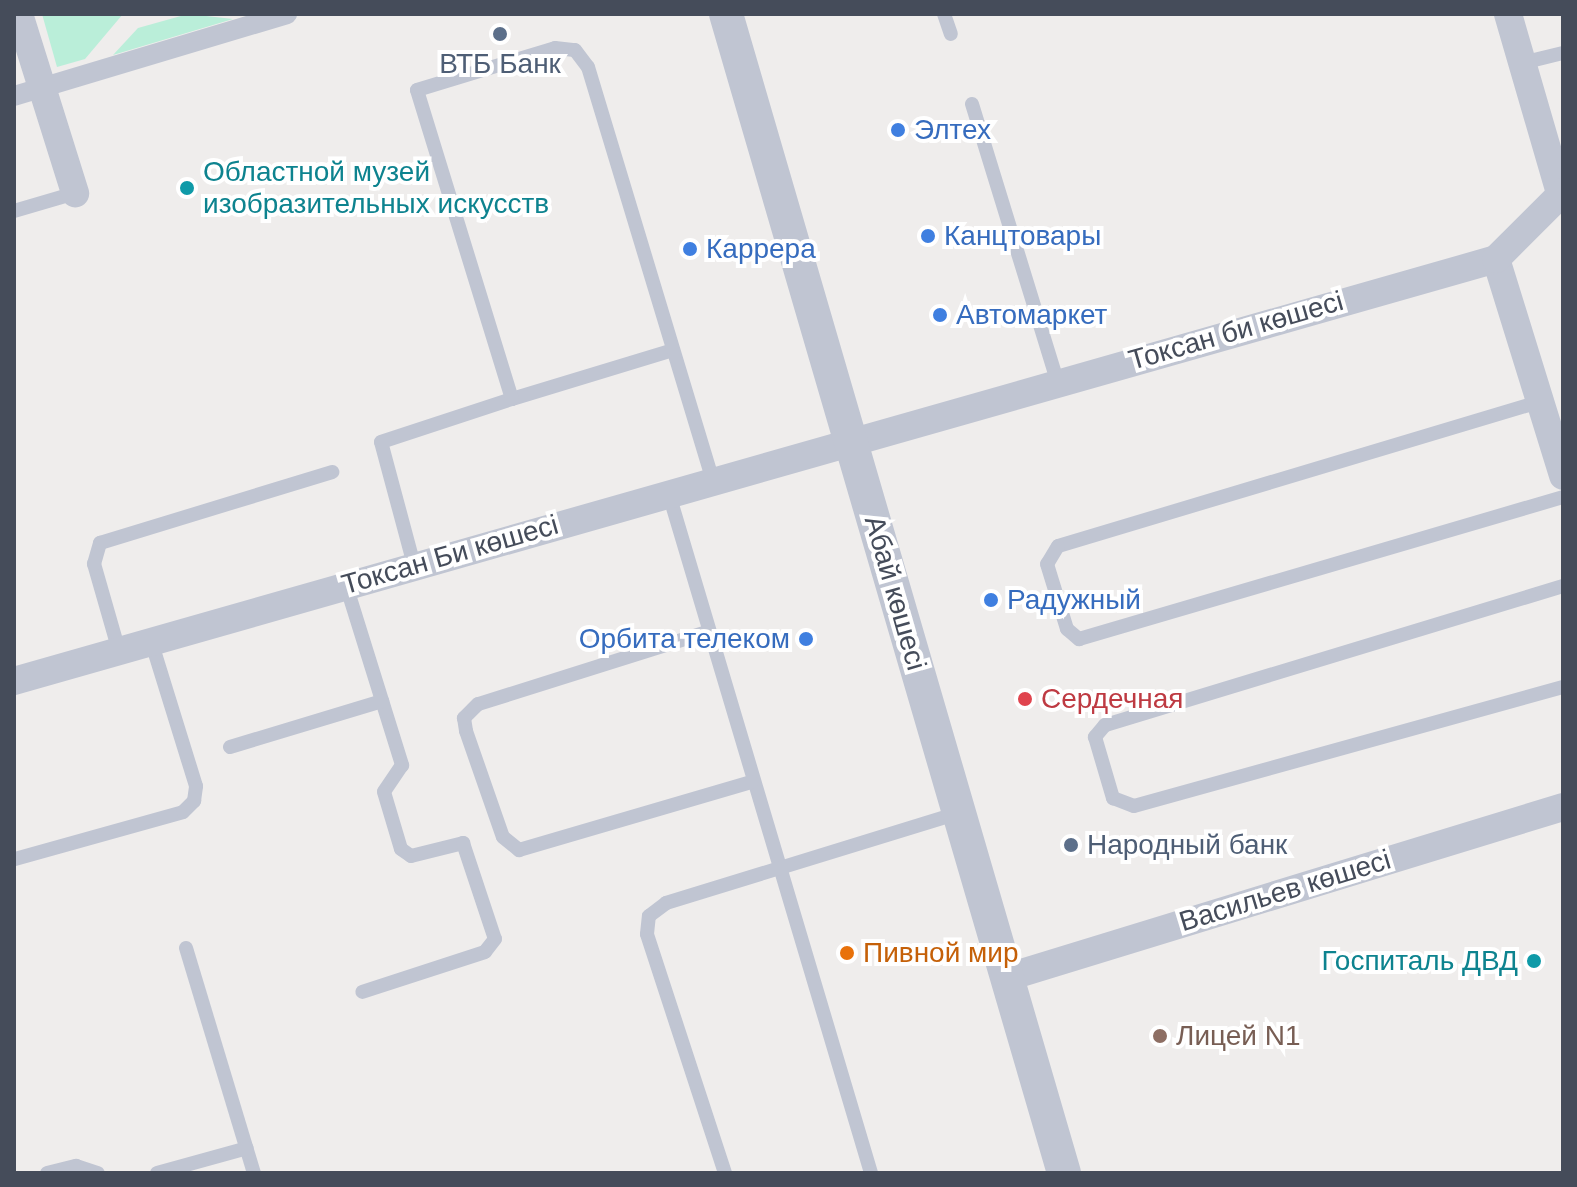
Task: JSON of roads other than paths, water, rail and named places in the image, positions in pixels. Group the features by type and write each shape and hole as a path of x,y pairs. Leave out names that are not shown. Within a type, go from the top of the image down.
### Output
{"street":[{"path":"19,14 75,193"},
{"path":"14,96 287,14"},
{"name":"Абай көшесі","path":"726,14 1064,1173"},
{"path":"1508,14 1562,192 1496,259 1563,476"},
{"name":"Токсан би көшесі","path":"885,428 1496,259"},
{"name":"Токсан Би көшесі","path":"14,681 885,428"},
{"name":"Васильев көшесі","path":"1008,977 1563,807"}],"lane":[{"path":"944,14 951,34"},
{"path":"512,399 417,90 555,48 575,50 588,67 712,477"},
{"path":"1522,63 1563,53"},
{"path":"972,104 1057,381"},
{"path":"14,211 75,193"},
{"path":"414,565 381,442 673,350"},
{"path":"1542,401 1058,546 1047,564 1067,629 1079,639 1563,497"},
{"path":"119,651 94,564 100,543 332,472"},
{"path":"668,491 776,869 871,1173"},
{"path":"346,585 403,770 384,792 401,849 411,856 467,846 495,939 485,952 362,992"},
{"path":"1563,586 1105,725 1095,737 1113,798 1134,806 1563,687"},
{"path":"707,632 478,704 464,718 466,731 503,837 519,850 751,782"},
{"path":"15,859 183,812 194,801 196,786 151,641"},
{"path":"230,747 382,701"},
{"path":"725,1173 646,925 666,903 958,813"},
{"path":"186,948 254,1173"},
{"path":"157,1173 247,1148"},
{"path":"47,1173 76,1166 98,1173"}],"place":[{"name":"ВТБ Банк","path":"500,34"},
{"name":"Элтех","path":"898,130"},
{"name":"Областной музей изобразительных искусств","path":"187,188"},
{"name":"Канцтовары","path":"928,236"},
{"name":"Каррера","path":"690,249"},
{"name":"Автомаркет","path":"940,315"},
{"name":"Радужный","path":"991,600"},
{"name":"Орбита телеком","path":"806,639"},
{"name":"Сердечная","path":"1025,699"},
{"name":"Народный банк","path":"1071,845"},
{"name":"Пивной мир","path":"847,953"},
{"name":"Госпиталь ДВД","path":"1534,961"},
{"name":"Лицей N1","path":"1160,1036"}]}
